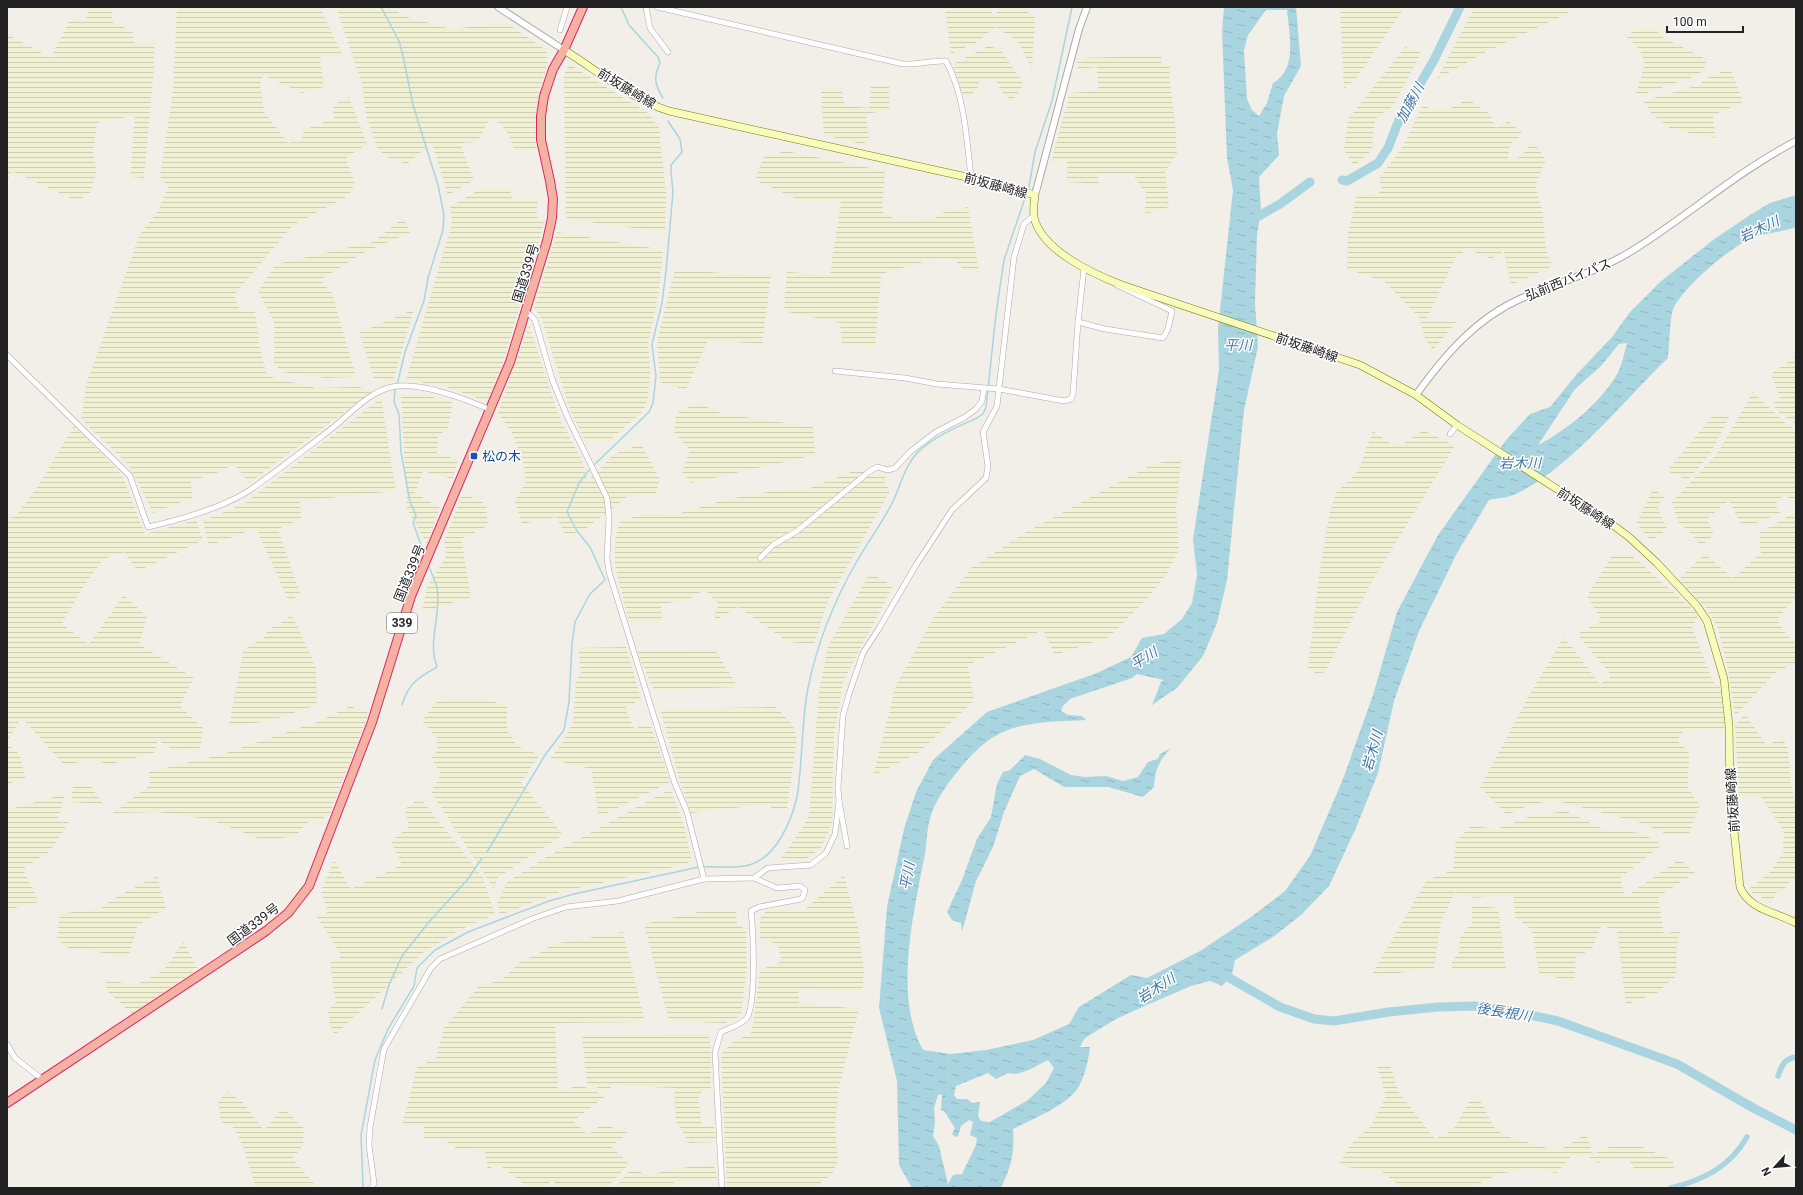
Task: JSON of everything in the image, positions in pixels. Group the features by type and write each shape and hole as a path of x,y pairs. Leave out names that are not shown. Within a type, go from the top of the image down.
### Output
{"highway":[{"name":"国道339号","path":"7,1103 266,931 288,913 304,894 319,862 372,722 411,596 491,410 510,362 547,241 552,218 553,199 541,140 541,116 548,82 553,69 564,50 583,7"}],"main road":[{"name":"前坂藤崎線","path":"564,50 638,98 653,106 669,111 971,178 1035,195 1033,208 1034,218 1038,228 1050,243 1084,269 1116,283 1318,350 1360,366 1416,395 1457,425 1610,523 1641,547 1657,563 1697,606 1707,621 1724,679 1729,726 1730,793 1740,887 1746,899 1754,905 1796,923"}],"street":[{"path":"498,7 564,50"},
{"path":"560,30 567,7"},
{"path":"646,7 650,28 668,52"},
{"path":"657,7 903,64 917,65 934,60 946,61 951,69 962,111 971,178"},
{"path":"1035,195 1079,28 1087,7"},
{"name":"弘前西バイパス","path":"1416,395 1452,349 1476,327 1498,310 1520,299 1603,267 1637,248 1768,155 1796,141"},
{"path":"754,878 768,868 811,864 826,853 835,834 839,801 843,715 863,653 916,565 952,510 986,478 988,466 983,432 998,406 996,389 1014,257 1024,224 1031,218 1034,218"},
{"path":"835,371 905,378 937,384 996,389 1064,401 1071,399 1073,394 1078,322 1084,269"},
{"path":"1078,322 1105,329 1163,338 1168,329 1172,311 1121,288 1117,286 1116,283"},
{"path":"526,311 535,320 552,379 567,416 607,498 609,518 607,558 609,572 674,781 687,812 704,879"},
{"path":"7,355 130,476 148,527 176,521 240,496 330,430 368,399 385,389 402,386 417,387 458,397 491,410"},
{"path":"760,558 773,545 797,531 870,470 877,467 888,470 895,468 911,451 936,432 965,417 982,401 985,388"},
{"path":"1450,434 1457,425"},
{"path":"839,801 847,846"},
{"path":"372,1188 374,1183 369,1145 370,1127 384,1049 431,968 440,959 534,918 566,907 618,900 704,879 754,878 777,888 800,886 805,890 801,899 759,907 751,911 753,928 753,985 747,1018 736,1026 721,1032 715,1052 722,1188"},
{"path":"7,1044 15,1058 43,1080"}],"green space":[{"path":"90,7 112,7 112,22 132,31 135,44 154,43 154,66 144,178 130,177 135,115 97,123 93,155 97,171 90,193 77,201 12,171 7,181 7,34 51,58 70,19 85,20"},
{"path":"177,7 320,7 343,56 320,57 324,87 302,93 263,75 260,83 264,112 288,143 301,140 304,130 334,118 333,105 349,97 367,144 346,158 355,184 348,196 293,225 234,295 239,309 255,311 260,350 267,376 316,388 358,387 374,390 249,483 234,464 219,472 191,481 192,498 153,513 129,465 81,419 87,382 140,234 158,211 168,187 160,177 173,90"},
{"path":"336,7 388,7 407,17 451,29 507,23 546,50 548,62 539,92 535,120 537,149 515,151 509,135 500,123 489,120 477,142 460,143 474,180 448,195 432,143 407,164 391,159 378,150 366,115 362,84"},
{"path":"989,7 994,16 1001,7 1021,7 1035,17 1032,69 1017,40 995,27 977,42 951,54 945,8"},
{"path":"1340,7 1405,7 1356,79 1344,89"},
{"path":"1475,7 1565,7 1568,13 1488,51 1437,79"},
{"path":"1636,28 1654,28 1664,38 1706,59 1706,66 1698,75 1635,97 1645,64 1640,50 1627,37"},
{"path":"988,46 1000,49 1024,84 1012,101 1001,91 995,78 980,79 977,90 968,97 963,96 953,64"},
{"path":"1405,47 1421,53 1393,106 1375,119 1372,150 1354,166 1344,150 1348,119"},
{"path":"1161,56 1161,65 1170,66 1169,77 1175,120 1177,154 1165,171 1169,207 1145,214 1146,191 1141,187 1133,174 1097,174 1099,184 1067,182 1067,161 1051,162 1070,93 1098,91 1097,67 1078,69 1077,58"},
{"path":"569,64 648,113 659,128 666,193 665,232 566,219 564,75"},
{"path":"1730,68 1743,102 1713,115 1715,138 1671,129 1652,114 1643,101 1699,85 1707,78"},
{"path":"889,86 889,110 866,114 869,140 861,144 824,135 821,89 841,88 845,106 869,108 871,87"},
{"path":"1468,99 1490,114 1496,128 1508,121 1523,134 1510,144 1508,158 1518,158 1534,142 1546,160 1535,186 1542,209 1546,250 1553,266 1511,285 1504,251 1491,259 1468,249 1456,257 1425,322 1456,322 1433,350 1425,339 1419,317 1385,282 1347,269 1348,233 1357,195 1379,193 1383,185 1378,180 1403,146 1423,105 1430,109 1451,108"},
{"path":"786,151 885,171 882,212 899,221 935,219 941,213 968,207 979,272 964,270 954,259 934,259 881,274 875,347 842,343 840,323 784,311 787,272 830,275 841,201 803,202 755,180 764,157"},
{"path":"510,188 512,198 537,198 537,217 545,221 503,363 488,402 441,385 406,380 452,223 450,207 480,189"},
{"path":"403,218 411,232 361,254 320,280 332,293 356,377 325,378 282,372 274,363 274,321 258,291 276,264 373,242"},
{"path":"557,232 663,250 659,291 648,344 650,372 648,398 643,411 608,442 585,441 570,410 542,320 534,307"},
{"path":"675,270 771,276 762,344 708,340 686,390 660,382 657,340"},
{"path":"414,309 393,381 374,378 359,333"},
{"path":"529,325 560,419 580,456 588,481 614,454 641,444 660,479 656,493 628,496 588,527 567,537 556,517 522,524 515,501 526,481 523,461 513,435 498,412"},
{"path":"1796,356 1796,424 1778,412 1773,404 1780,397 1771,374"},
{"path":"1753,392 1783,421 1796,431 1796,502 1783,495 1775,504 1780,513 1754,524 1741,524 1729,500 1707,519 1714,535 1701,546 1686,528 1679,525 1672,502 1717,454"},
{"path":"401,395 425,395 453,403 448,428 438,436 437,453 458,460 453,479 423,471 415,493 440,508 427,544 407,509"},
{"path":"381,398 396,491 300,501 301,519 278,529 300,594 289,602 256,528 209,546 203,521 245,503"},
{"path":"696,403 724,414 813,427 815,455 691,483 682,472 690,450 674,432 676,414"},
{"path":"1715,413 1729,417 1712,451 1698,469 1687,480 1667,471"},
{"path":"74,426 122,475 145,534 196,520 203,540 138,571 124,552 103,559 80,592 62,624 89,644 124,595 147,617 139,644 194,678 180,706 203,728 200,748 175,751 158,740 154,753 107,765 95,759 64,765 21,717 7,743 7,518 15,517 38,486"},
{"path":"1423,430 1455,446 1370,585 1325,672 1317,674 1308,669 1320,568 1330,511 1336,493 1358,471 1373,431 1390,443 1403,444"},
{"path":"1181,459 1176,510 1179,550 1166,575 1147,599 1109,637 1055,655 1043,630 968,665 974,701 918,753 873,776 896,685 934,617 971,568 1026,532 1153,464"},
{"path":"854,471 885,475 885,483 890,491 828,601 814,644 788,642 738,607 716,620 714,615 719,605 705,589 688,600 661,604 662,621 629,622 615,565 615,539 620,521 647,513 674,515 724,500 773,491 808,489"},
{"path":"1653,489 1665,497 1657,506 1667,529 1652,541 1636,524"},
{"path":"463,493 486,504 488,526 461,539 471,597 422,612 427,587 447,555 444,541"},
{"path":"1792,514 1796,520 1796,597 1777,619 1786,634 1796,644 1796,662 1775,673 1735,716 1728,669 1717,626 1706,608 1679,579 1705,554 1733,578 1761,553 1759,533"},
{"path":"1630,554 1699,615 1692,627 1713,682 1720,686 1725,729 1684,730 1677,740 1689,753 1688,787 1700,806 1689,833 1669,835 1638,822 1553,800 1530,805 1507,815 1480,787 1530,694 1564,637 1600,684 1612,676 1577,634 1602,621 1587,596 1611,557"},
{"path":"870,573 893,586 843,682 834,736 832,823 821,848 807,858 781,859 809,817 819,691 828,646"},
{"path":"291,613 316,667 317,705 269,721 229,726 243,651 252,644 263,639 268,630 286,620"},
{"path":"626,647 641,699 625,708 634,729 650,723 670,782 599,817 591,769 550,759 562,743 573,722 576,681 581,672 578,648"},
{"path":"715,650 738,687 654,690 637,651"},
{"path":"454,699 480,699 507,705 507,730 517,746 540,755 521,782 563,835 497,878 494,889 431,792 441,774 431,759 438,750 437,738 422,721 437,701"},
{"path":"350,706 369,713 329,816 306,823 296,836 263,840 208,819 157,812 113,813 150,785 149,772 220,755 320,721"},
{"path":"776,707 793,725 797,739 787,808 772,809 769,804 691,813 680,782 660,709"},
{"path":"1745,714 1767,746 1782,737 1788,749 1791,785 1796,808 1796,882 1790,880 1784,891 1777,892 1771,903 1748,890 1770,872 1783,853 1784,831 1760,795 1739,797 1735,725"},
{"path":"7,744 19,754 26,778 7,784"},
{"path":"90,785 103,804 71,802 73,786"},
{"path":"670,789 683,822 692,861 674,867 560,892 500,915 497,903 508,881 548,856"},
{"path":"65,794 58,819 69,822 50,851 23,869 39,902 7,910 7,810"},
{"path":"420,798 482,876 495,914 456,932 424,952 335,1035 330,1025 328,1011 336,1002 330,963 342,956 317,917 328,912 321,891 334,860 351,889 402,865 391,841 409,827 405,809"},
{"path":"1566,811 1605,830 1642,833 1662,845 1620,878 1625,897 1680,859 1695,873 1658,897 1664,934 1680,930 1677,945 1676,976 1657,993 1626,1005 1617,930 1601,926 1592,949 1576,957 1574,982 1539,973 1532,930 1515,917 1513,895 1473,898 1455,892 1441,922 1434,968 1377,976 1373,972 1427,880 1453,870 1456,841 1471,826 1497,829 1531,816"},
{"path":"844,875 858,928 864,970 862,991 798,989 799,1003 859,1009 839,1087 835,1126 838,1160 832,1175 813,1188 727,1188 721,1054 732,1043 752,1032 760,970 782,961 777,944 760,938 760,919 767,909 803,911"},
{"path":"157,876 166,908 138,925 129,954 119,957 91,950 68,948 57,939 60,914 101,908 113,899"},
{"path":"1472,905 1498,908 1506,969 1452,970 1452,961 1460,951 1459,939 1472,923"},
{"path":"736,910 737,925 746,929 747,967 741,1016 725,1023 669,1021 644,924 703,911"},
{"path":"623,932 645,1022 555,1023 558,1092 580,1085 606,1096 573,1121 588,1135 602,1124 628,1133 611,1146 629,1164 607,1188 560,1188 552,1180 544,1188 529,1188 498,1164 488,1169 484,1148 457,1149 443,1139 424,1139 424,1124 402,1125 417,1067 436,1058 444,1028 479,986 502,980 520,962 540,953 553,944"},
{"path":"183,941 198,969 132,1014 106,990 106,980 136,985 164,970"},
{"path":"708,1034 711,1048 711,1088 698,1094 702,1126 714,1126 716,1142 689,1143 676,1121 674,1088 612,1085 608,1091 587,1084 582,1035"},
{"path":"1390,1065 1398,1091 1435,1139 1453,1130 1469,1102 1480,1099 1494,1127 1505,1136 1558,1151 1586,1134 1593,1154 1609,1147 1642,1147 1673,1160 1674,1169 1635,1170 1628,1159 1614,1159 1598,1163 1589,1157 1572,1155 1556,1173 1530,1168 1499,1174 1476,1185 1474,1188 1402,1188 1381,1171 1338,1166 1351,1144 1371,1126 1386,1096 1377,1066"},
{"path":"227,1092 241,1100 264,1130 283,1108 304,1128 303,1145 292,1159 319,1188 256,1188 243,1147 234,1128 221,1122 218,1101"},
{"path":"714,1164 717,1180 674,1182 674,1188 614,1188 631,1169 649,1175 673,1169"}],"water":[{"path":"1224,7 1296,7 1301,66 1284,96 1277,133 1279,155 1259,177 1261,211 1257,235 1255,303 1258,347 1244,410 1227,580 1217,623 1203,656 1177,688 1152,705 1161,682 1164,680 1137,674 1132,678 1070,699 1063,706 1061,711 1068,715 1082,716 1086,720 1046,722 1020,726 996,735 971,756 947,785 932,812 929,822 909,954 909,1005 914,1029 923,1050 951,1054 986,1050 1033,1040 1069,1024 1079,1007 1131,975 1147,978 1200,951 1251,917 1285,891 1310,856 1343,779 1373,695 1397,612 1438,535 1506,440 1530,414 1550,407 1577,374 1612,337 1630,312 1660,282 1713,240 1770,203 1796,195 1796,227 1752,238 1732,250 1709,268 1688,289 1674,307 1668,358 1596,432 1557,467 1537,482 1516,494 1489,500 1457,553 1419,631 1394,701 1378,773 1356,828 1329,886 1301,915 1273,937 1235,960 1232,975 1222,986 1210,981 1191,986 1116,1019 1085,1038 1080,1047 1090,1047 1084,1074 1078,1088 1066,1100 1057,1106 1039,1117 1013,1129 1012,1160 1001,1188 912,1188 899,1165 897,1081 879,1008 887,907 904,829 916,792 933,760 987,712 1097,673 1131,657 1142,638 1164,634 1182,619 1192,603 1197,575 1193,539 1219,370 1218,329 1233,190 1227,158 1222,31","holes":["1266,10 1287,10 1290,40 1289,60 1281,77 1273,83 1267,103 1259,116 1252,110 1247,99 1244,50 1248,35","1627,343 1620,368 1609,387 1582,415 1571,424 1538,445 1575,389 1601,366 1619,344","1048,1060 1054,1068 1046,1083 1028,1100 990,1122 981,1121 978,1116 980,1102 972,1103 967,1099 957,1099 954,1095 956,1086 988,1073 996,1079 1008,1073 1013,1074 1023,1072","942,1094 941,1110 944,1111 955,1128 952,1134 955,1137 958,1136 961,1126 969,1120 973,1122 970,1135 977,1138 976,1145 962,1174 953,1175 948,1184 939,1146 933,1136 935,1122 934,1108 938,1095"]},
{"path":"1171,748 1163,757 1158,766 1155,775 1154,787 1143,797 1108,787 1064,787 1034,769 1020,776 1004,812 993,847 976,881 962,932 961,923 952,920 947,912 962,880 977,839 991,817 997,784 1003,772 1010,770 1025,755 1040,759 1071,775 1085,777 1106,776 1123,781 1138,777 1148,762 1158,759 1160,754"}],"waterway":[{"path":"381,7 399,41 413,105 438,185 444,215 443,230 428,278 424,301 405,352 397,385"},
{"path":"621,7 629,25 658,57 660,63 656,73 656,81 663,98"},
{"path":"1029,187 1035,152 1052,101 1072,7"},
{"name":"加藤川","path":"1342,180 1347,181 1378,163 1388,148 1399,120 1434,60 1460,7"},
{"path":"595,464 649,412 653,403 656,376 652,344 662,303 666,271 673,192 671,165 682,152 680,139 668,121"},
{"name":"加藤川","path":"1250,221 1280,204 1310,182"},
{"path":"703,867 738,867 759,861 774,847 786,828 797,797 808,688 821,639 841,592 861,554 890,507 912,459 930,442 983,414 986,407 996,314 1004,260 1025,198"},
{"path":"395,389 394,402 399,414 401,452 410,502 416,515 413,523 425,555"},
{"path":"487,852 545,755 564,730 569,702 572,644 575,622 590,594 605,580 590,547 577,531 567,512 579,483 589,470"},
{"path":"402,705 411,686 424,674 437,667 433,648 438,598 437,588 428,564"},
{"path":"382,1009 389,985 402,956 428,923 468,879 482,858"},
{"path":"362,1188 361,1135 375,1060 388,1029 414,986 417,968 435,950 468,932 549,901 574,894 699,867"},
{"name":"後長根川","path":"1219,972 1280,1007 1314,1019 1334,1021 1389,1012 1438,1007 1475,1006 1521,1013 1558,1021 1677,1064 1755,1109 1796,1130"},
{"path":"1778,1076 1784,1063 1789,1059 1796,1057"},
{"path":"1671,1188 1694,1181 1715,1171 1732,1156 1747,1137"}],"place":[{"name":"松の木","path":"474,456"}],"water label":[{"name":"岩木川","path":"1759,229"},
{"name":"平川","path":"1238,345"},
{"name":"岩木川","path":"1520,463"},
{"name":"平川","path":"1144,658"},
{"name":"岩木川","path":"1372,751"},
{"name":"平川","path":"907,876"},
{"name":"岩木川","path":"1156,988"}]}
